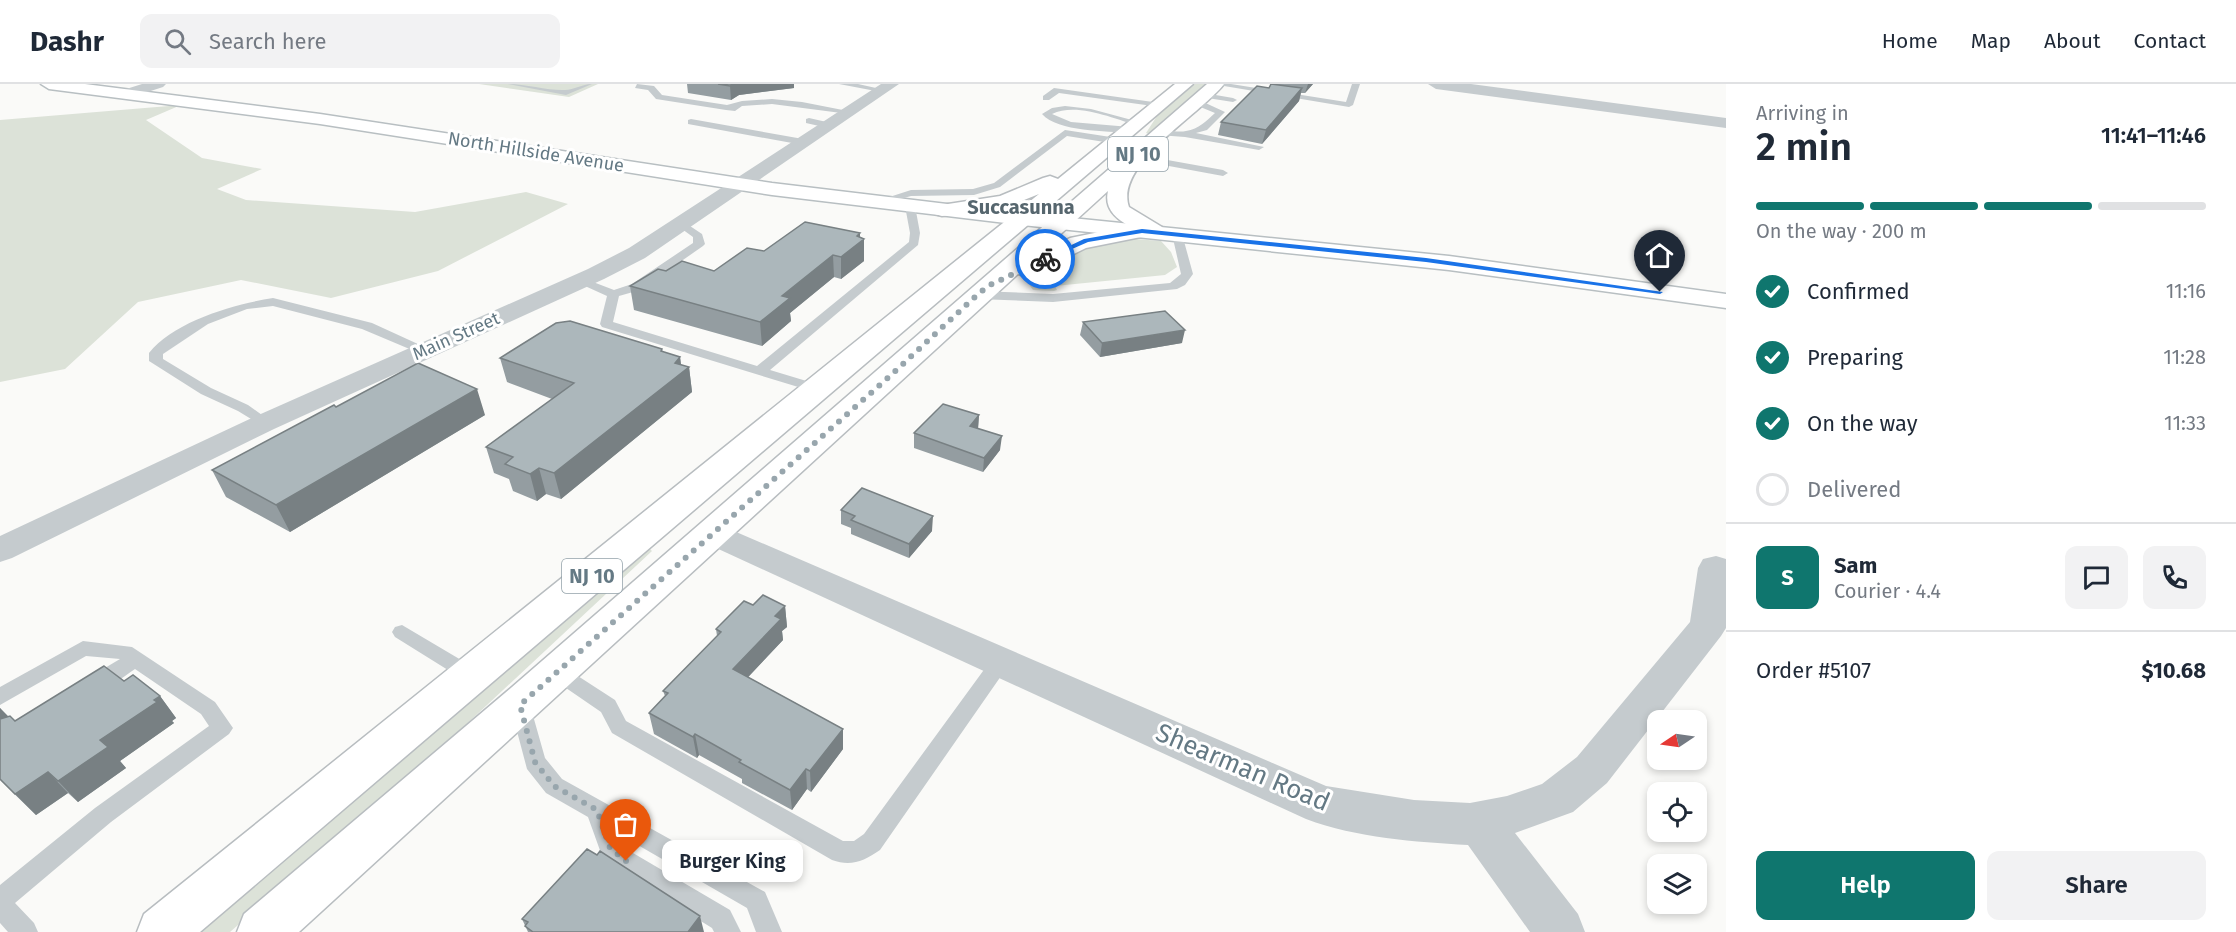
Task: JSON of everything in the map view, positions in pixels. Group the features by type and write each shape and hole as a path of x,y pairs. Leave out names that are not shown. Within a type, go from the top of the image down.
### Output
{"main road":[{"name":"North Hillside Avenue","path":"49,84 320,119 879,202 910,206 940,205 1022,219 1148,232"},
{"name":"NJ 10","path":"262,932 890,376 968,290 1022,219 1185,84"},
{"name":"NJ 10","path":"162,932 818,389 968,290 1058,223 1208,91"},
{"path":"1133,158 1118,190 1116,204 1121,212 1148,232"},
{"path":"940,205 1004,202 1092,162"},
{"path":"940,205 964,227 968,290 1078,243 1105,236 1148,232 1449,263 1726,301"}],"street":[{"path":"126,94 158,84"},
{"path":"1436,84 1726,123"},
{"name":"Main Street","path":"0,550 264,423 580,281 637,253 886,87"},
{"name":"Shearman Road","path":"713,532 1322,805 1414,821 1470,824 1507,816 1557,798 1592,770 1708,626 1716,568"},
{"path":"1479,822 1560,932"}],"lane":[{"path":"512,84 566,93 588,84"},
{"path":"843,84 886,87"},
{"path":"1257,92 1264,84"},
{"path":"1208,91 1257,92 1348,105 1356,84"},
{"path":"638,86 657,89 659,97 739,110"},
{"path":"1046,98 1057,90 1160,105"},
{"path":"1185,134 1204,128 1233,100 1208,91"},
{"path":"1208,91 1221,112"},
{"path":"726,108 745,101 761,100 849,112"},
{"path":"1068,108 1129,132 1062,122 1049,119 1046,114 1053,110 1068,108"},
{"path":"809,121 828,125"},
{"path":"691,122 803,142"},
{"path":"879,202 922,191 940,205 997,184 1065,133 1129,132"},
{"path":"1161,134 1185,134 1259,147"},
{"path":"1133,158 1223,174"},
{"path":"761,370 914,243 915,233 910,206"},
{"path":"580,281 614,294 636,287 699,244 698,236 680,224"},
{"path":"968,290 1053,298 1173,286 1181,282 1187,274 1177,234"},
{"path":"614,294 606,324 818,389"},
{"path":"264,423 243,408 206,391 156,361 156,353 164,345 204,321 245,306 273,302 367,326 424,351"},
{"path":"402,632 471,675"},
{"path":"0,697 83,648 124,652 208,708 222,728 103,815 0,900"},
{"path":"78,694 135,659"},
{"path":"557,672 608,706 619,727 840,852 858,852 872,842 1001,662"},
{"path":"520,705 535,762 554,786 756,900 769,932"},
{"path":"597,810 610,848 626,861 721,919 728,932"},
{"path":"0,905 25,932"}],"shaded area":[{"path":"479,84 598,84 569,97"},
{"path":"1195,84 1206,84 1149,134 1146,133 1157,116"},
{"path":"181,105 146,120 202,158 262,169 217,189 246,200 415,212 526,192 568,204 438,271 331,298 241,280 138,302 65,369 0,382 0,120"},
{"path":"1111,239 1161,241 1171,252 1177,267 1165,275 1055,286 1057,290 1054,291 1033,290 1028,283 1073,251"},
{"path":"649,548 652,551 441,748 230,932 197,932"}],"building":[{"path":"1271,84 1302,88 1266,130 1221,122 1257,86 1269,88"},
{"path":"805,222 860,233 857,236 864,239 841,257 833,255 782,296 790,298 760,322 630,286 658,269 666,271 682,261 714,271 747,248 764,251"},
{"path":"1165,311 1185,330 1102,343 1083,322"},
{"path":"570,321 662,349 661,351 680,357 675,363 689,367 554,473 539,468 530,474 505,464 513,457 486,447 574,383 500,358 556,323"},
{"path":"418,363 477,389 276,505 212,470 334,405 336,407"},
{"path":"943,404 979,415 970,426 1002,436 984,458 914,433"},
{"path":"862,488 933,516 909,544 851,520 855,516 841,510"},
{"path":"763,595 785,606 775,616 781,619 733,669 843,729 810,771 806,769 790,790 695,734 693,737 649,713 668,693 663,691 721,632 716,629 744,601 753,605"},
{"path":"104,666 124,681 133,675 160,696 154,700 157,702 100,740 108,747 58,781 48,772 15,794 0,779 0,719 10,716 15,721"},
{"path":"587,849 597,855 600,851 700,916 688,932 533,932 525,926 528,922 522,919"}],"way so far":[{"path":"626,861 610,848 597,810 554,786 535,762 520,705 890,376 977,295 988,286 1045,259"}],"place":[{"name":"Burger King","path":"626,861"}],"district":[{"name":"Succasunna","path":"1021,207"}],"route":[{"path":"1045,259 1066,247 1086,240 1142,231 1426,260 1660,292"}]}
